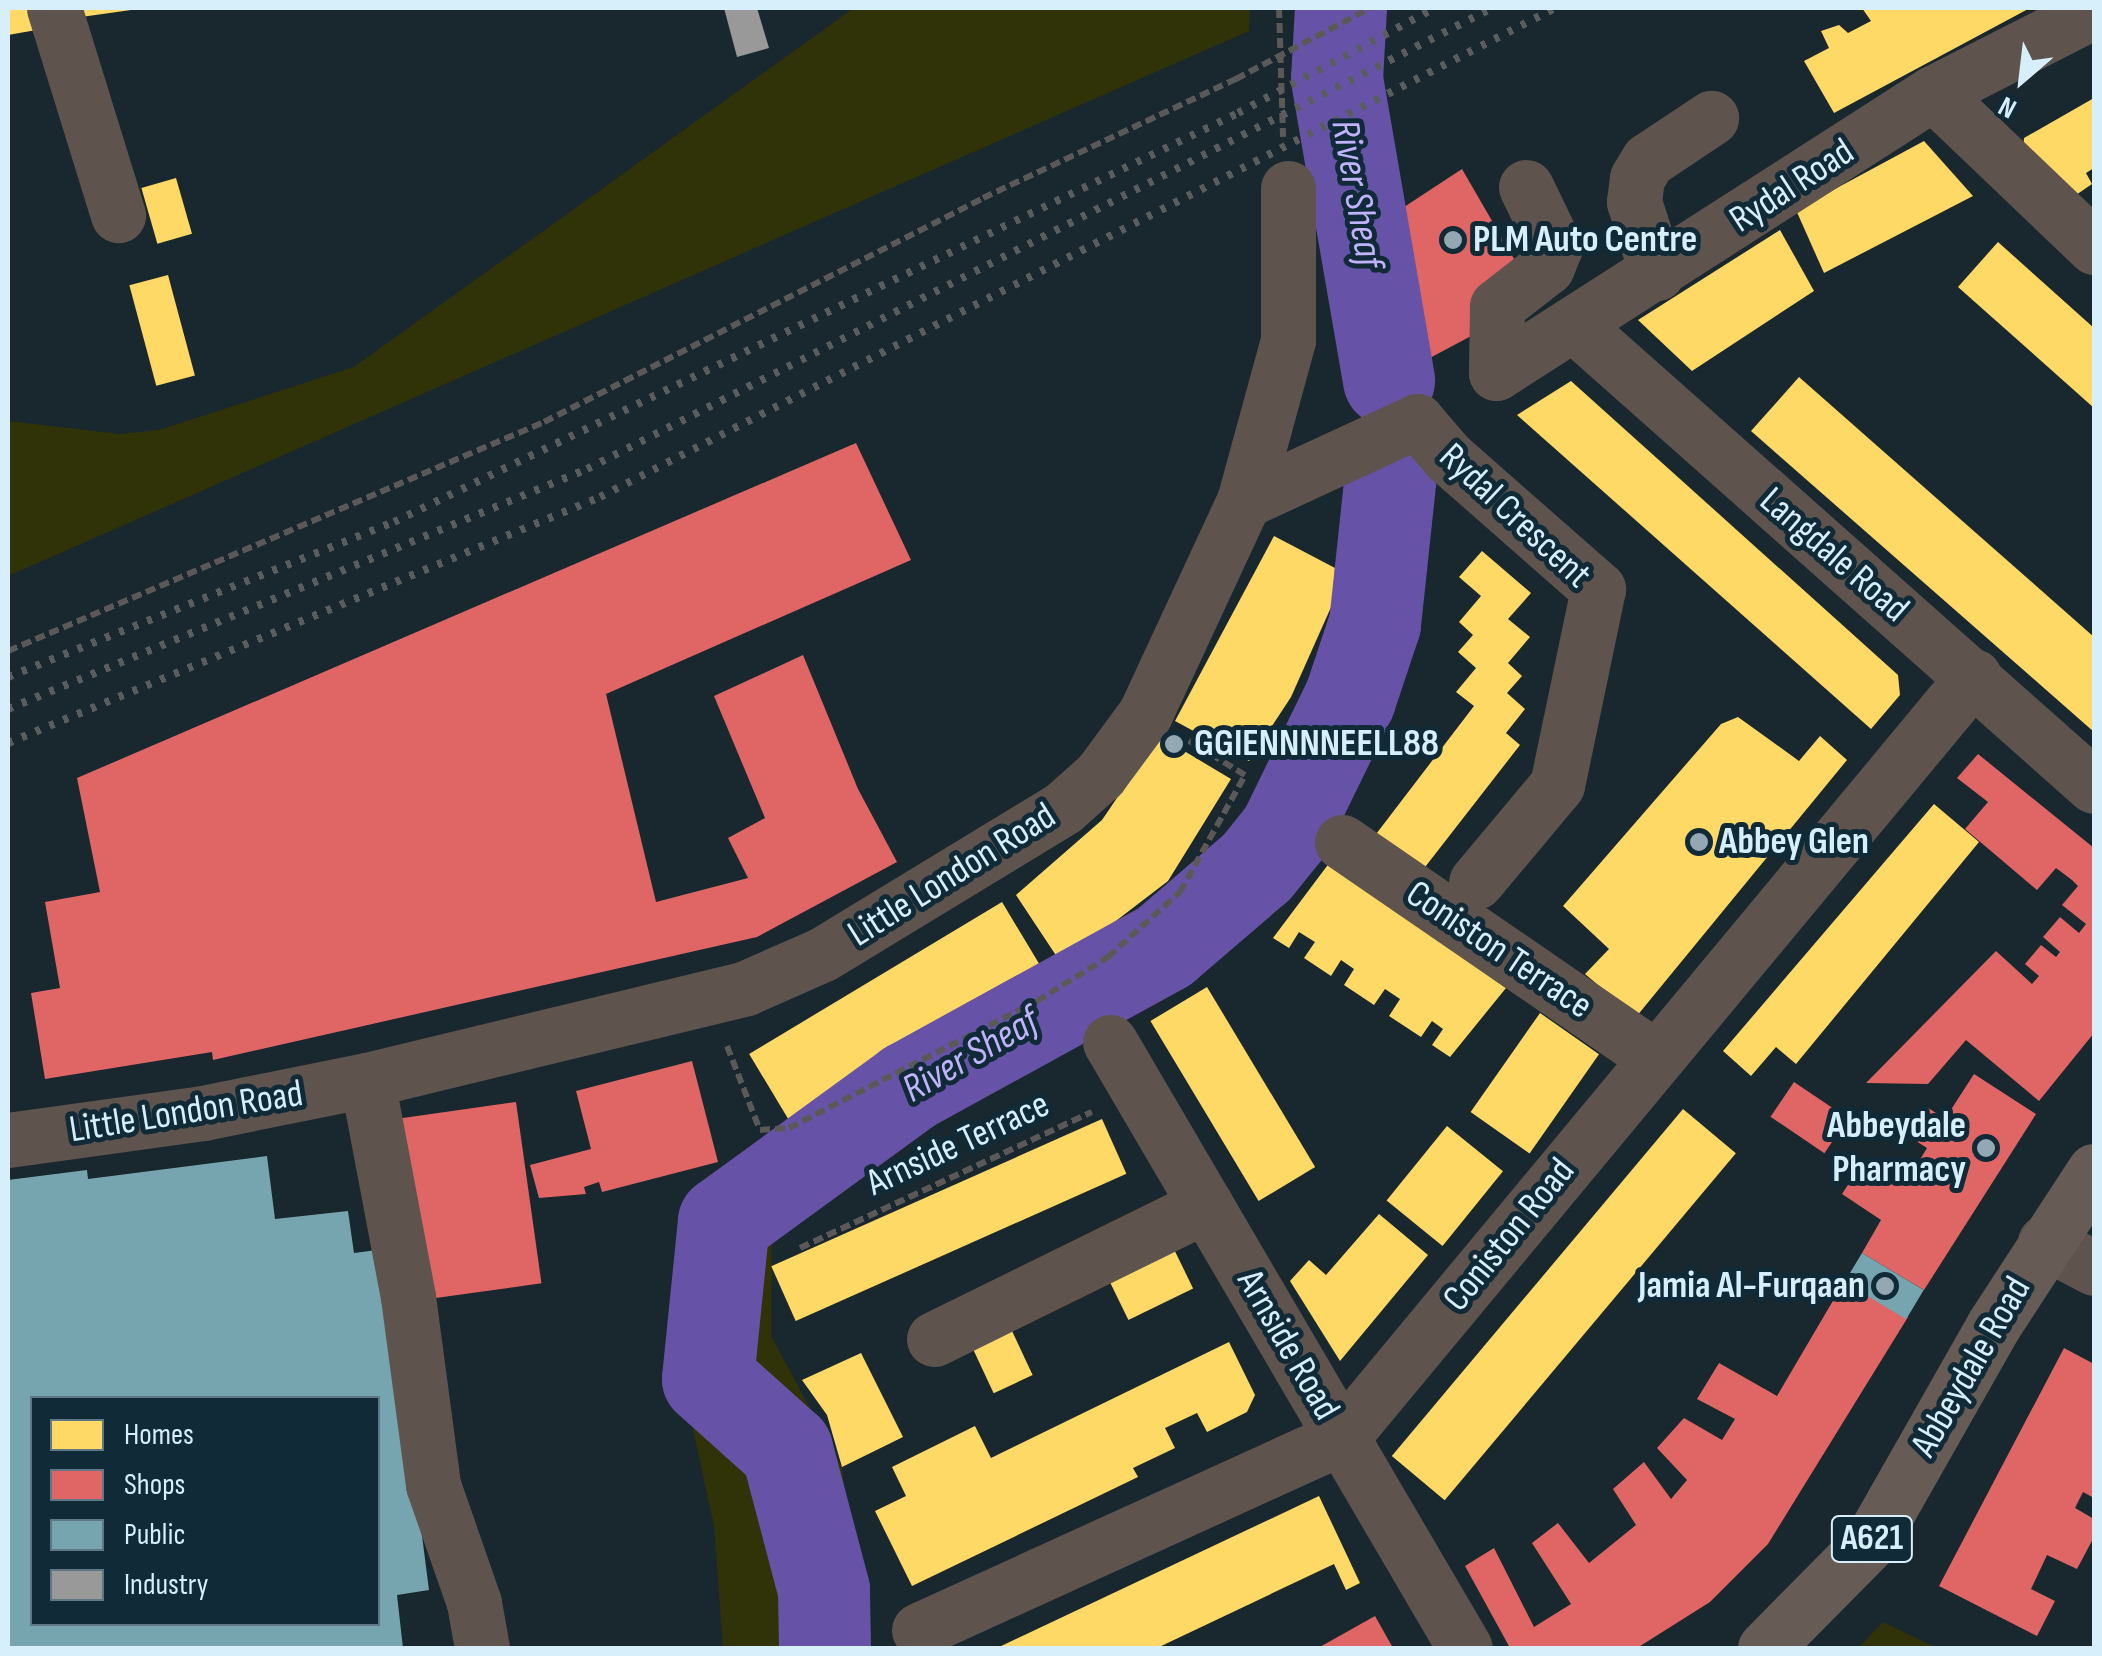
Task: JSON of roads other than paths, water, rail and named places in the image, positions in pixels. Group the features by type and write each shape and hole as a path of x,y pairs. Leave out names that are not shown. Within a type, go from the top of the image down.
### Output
{"main road":[{"name":"Abbeydale Road","path":"1765,1648 1871,1541 2045,1242 2094,1171"}],"street":[{"path":"54,8 118,214"},
{"name":"Rydal Road","path":"1526,187 1555,247 1547,267 1497,306 1496,372 1933,93 2094,11"},
{"path":"1933,93 2094,246"},
{"path":"1657,272 1634,202 1637,178 1648,160 1710,118"},
{"name":"Little London Road","path":"8,1140 202,1113 367,1080 708,998 823,954 1017,839 1100,775 1145,714 1244,501 1288,340 1288,188"},
{"name":"Langdale Road","path":"1573,324 2094,786"},
{"name":"Rydal Crescent","path":"1244,501 1417,421 1448,458 1598,589 1557,785 1476,882"},
{"name":"Coniston Road","path":"919,1630 1342,1438 1974,676"},
{"name":"Coniston Terrace","path":"1342,842 1656,1057"},
{"name":"Arnside Road","path":"1110,1042 1465,1648"},
{"path":"367,1080 408,1297 432,1485 474,1603 482,1648"},
{"path":"934,1339 1206,1205"},
{"path":"2045,1242 2094,1268"}],"waterway":[{"name":"River Sheaf","path":"1341,8 1337,79 1389,381"},
{"name":"River Sheaf","path":"825,1648 824,1590 787,1450 708,1379 724,1222 909,1087 1165,946 1257,867 1285,832 1350,699 1375,624 1391,475"}],"railway":[{"path":"8,677 394,522 1238,113 1435,8"},
{"path":"8,709 587,469 1492,8"},
{"path":"8,743 600,497 1555,8"}],"place":[{"name":"PLM Auto Centre","path":"1453,240"},
{"name":"GGIENNNNEELL88","path":"1174,744"},
{"name":"Abbey Glen","path":"1699,842"},
{"name":"Abbeydale Pharmacy","path":"1986,1148"},
{"name":"Jamia Al-Furqaan","path":"1885,1286"}]}
